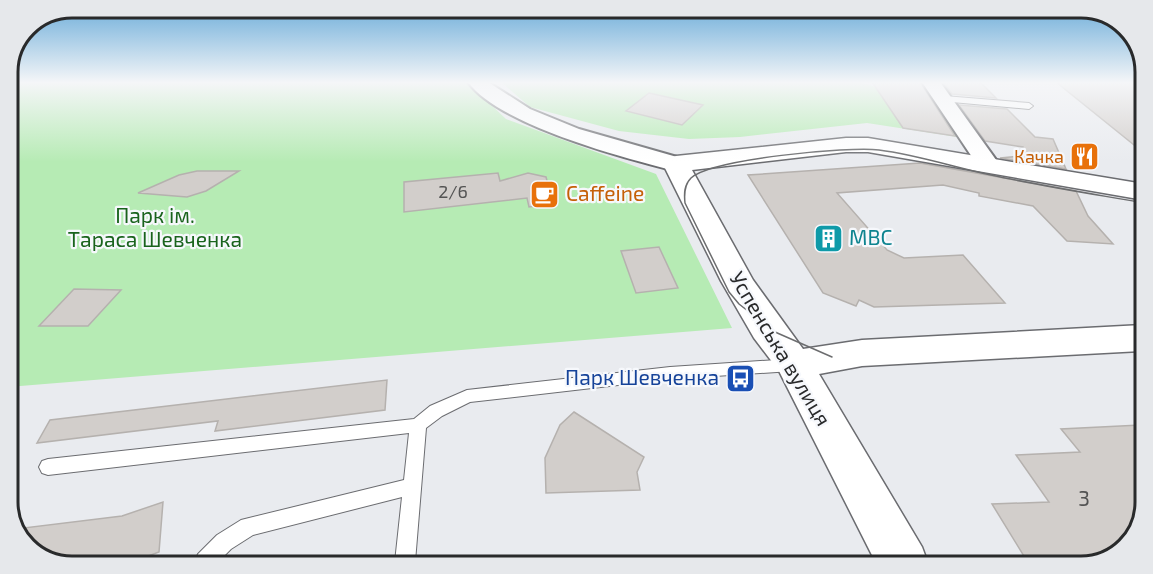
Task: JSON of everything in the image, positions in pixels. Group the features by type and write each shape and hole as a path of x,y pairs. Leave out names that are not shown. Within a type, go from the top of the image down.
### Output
{"street":[{"path":"513,109 535,121 676,164 846,145 897,148 1135,190"},
{"path":"951,109 988,164"},
{"name":"Успенська вулиця","path":"676,164 737,281 813,361 900,556"},
{"path":"813,361 893,351 1135,338"}],"lane":[{"path":"48,467 418,425 436,411 467,396 670,373 813,361"},
{"path":"406,556 418,425"},
{"path":"210,556 224,542 248,527 412,486"}],"green space":[{"name":"Парк ім. Тараса Шевченка","path":"18,109 495,109 506,119 656,174 732,328 18,386"},
{"path":"537,109 938,109 958,137 867,123 740,137 689,139 619,131"}],"building":[{"path":"629,109 699,109 682,125 626,111"},
{"path":"890,109 937,109 955,136 903,128"},
{"path":"962,109 1007,109 1035,137 1053,139 1066,169 1000,158 1022,156 1023,147 985,141"},
{"path":"1089,109 1135,109 1135,146"},
{"name":"МВС","path":"920,163 1076,191 1088,216 1113,244 1067,241 1033,206 979,196 979,193 943,185 837,193 887,250 904,258 963,255 1005,303 874,307 859,300 856,306 823,293 748,175"},
{"path":"197,171 239,171 206,191 187,197 138,193 179,175"},
{"path":"498,173 500,181 528,173 546,177 553,204 529,207 527,198 404,212 404,182"},
{"path":"659,247 678,288 636,293 621,251"},
{"path":"74,289 121,290 88,326 39,326"},
{"path":"387,380 385,410 215,431 218,421 37,443 50,420"},
{"path":"574,412 644,457 637,472 640,490 546,493 545,458 560,425"},
{"path":"1135,425 1135,509 1133,516 1122,538 1102,552 1088,556 1024,556 992,504 1049,502 1016,455 1080,452 1061,429"},
{"path":"163,502 159,552 148,556 65,556 36,543 25,528 122,516"}],"tram line":[{"path":"832,357 775,332 739,304 729,292 685,203 685,190 691,178 704,171 752,160 812,152 863,149 908,155 1010,179 1135,201"}],"place":[{"name":"Качка","path":"1085,157"},
{"name":"Caffeine","path":"545,194"},
{"name":"МВС","path":"828,238"},
{"name":"Парк Шевченка","path":"740,378"}]}
